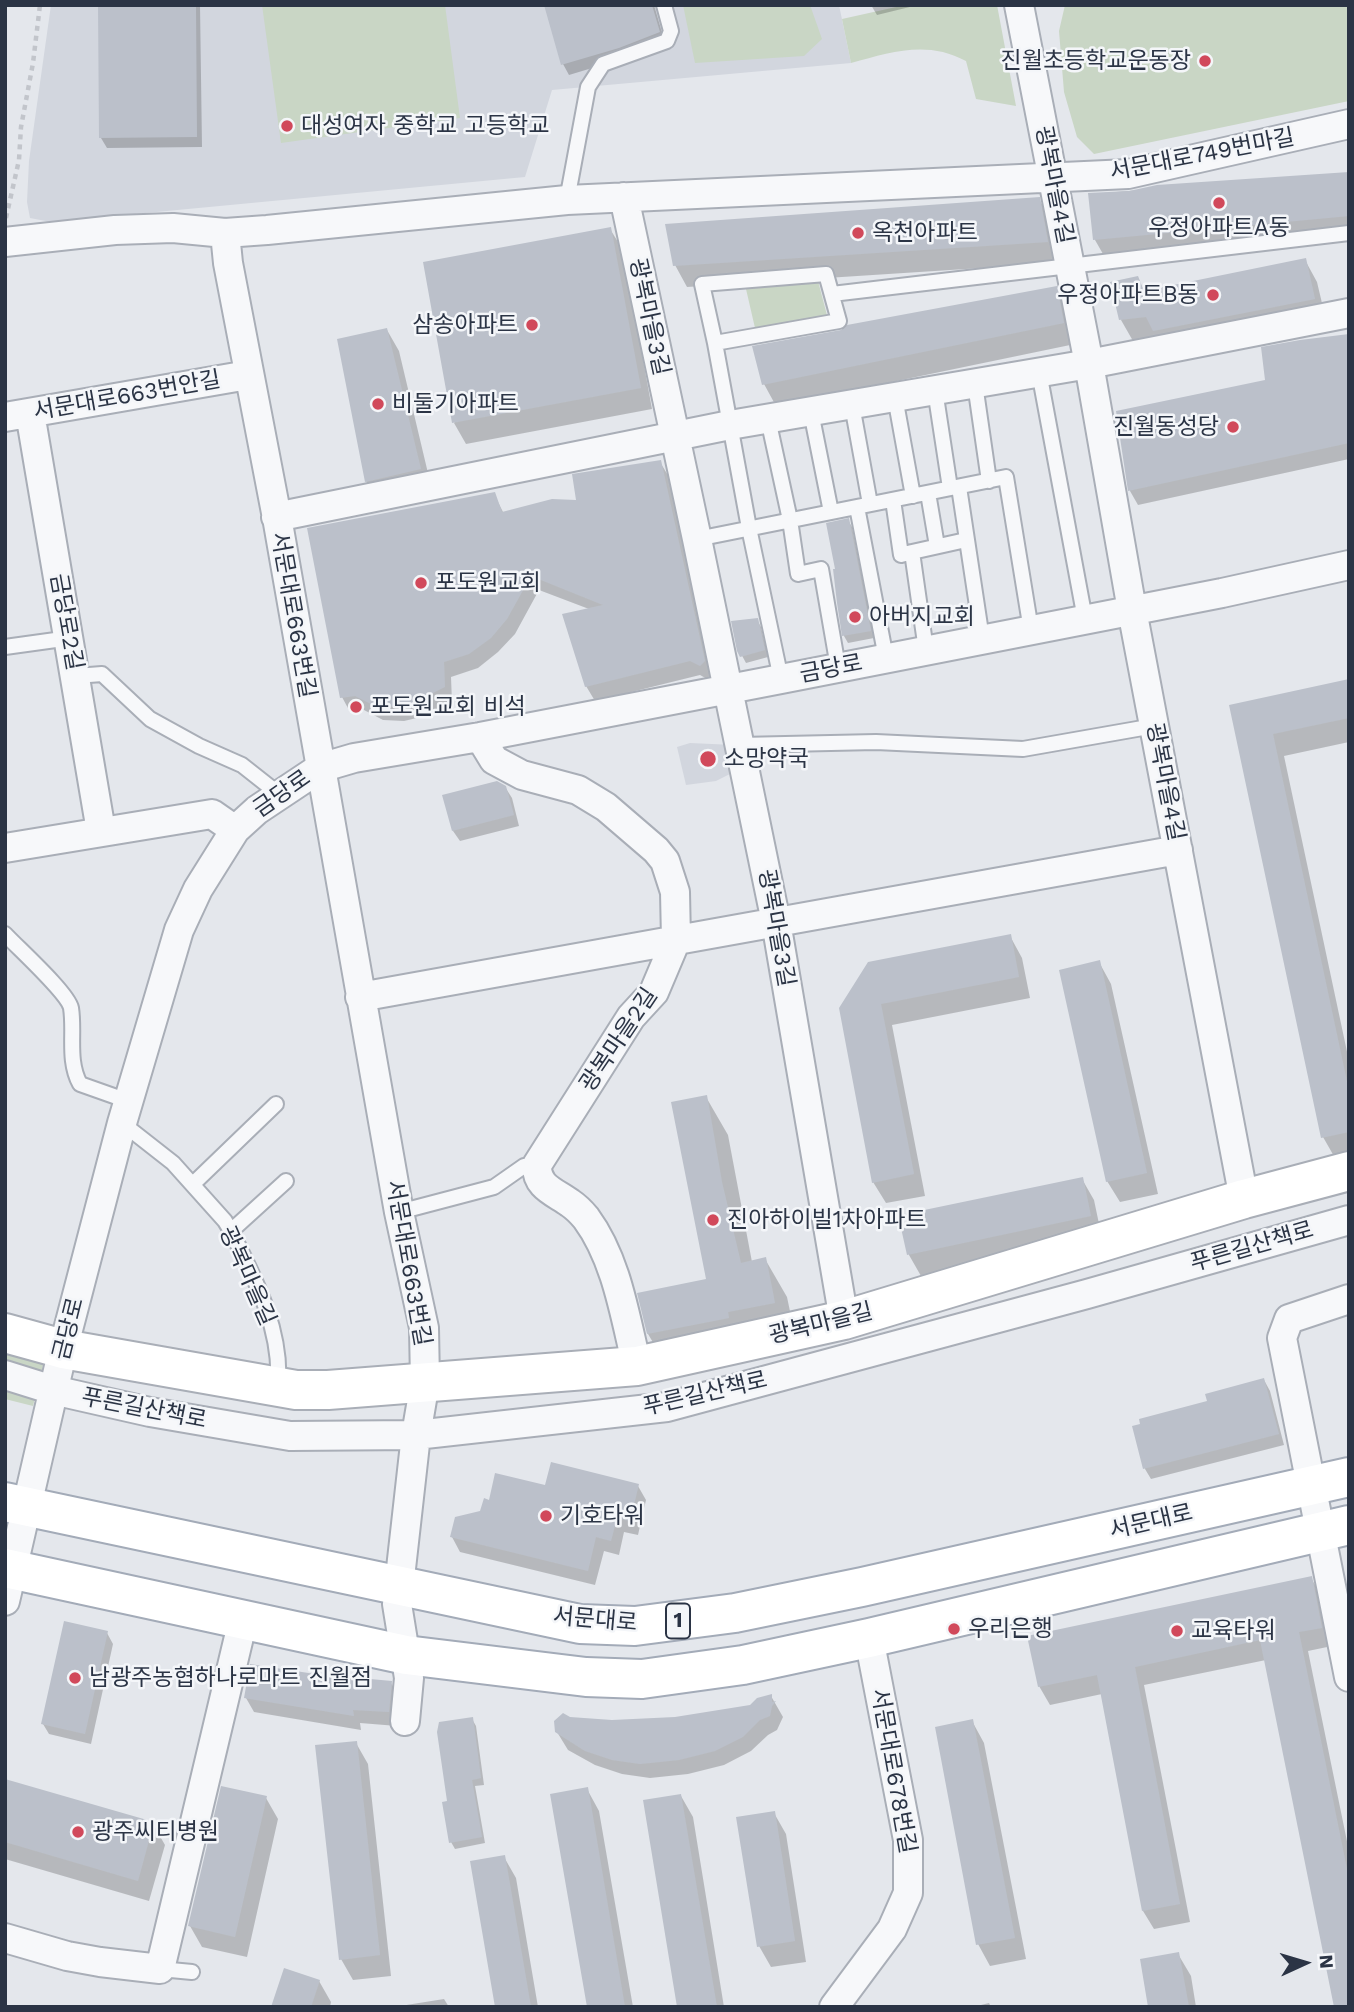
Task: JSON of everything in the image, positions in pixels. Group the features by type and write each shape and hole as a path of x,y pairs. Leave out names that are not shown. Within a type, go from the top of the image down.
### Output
{"main road":[{"name":"광복마을길","path":"5,1333 64,1349 278,1387 312,1390 637,1366 844,1320 1244,1199 1349,1171"},
{"name":"서문대로","path":"17,1504 580,1623 635,1626 735,1613 862,1587 1349,1477"},
{"name":"1","path":"8,1580 243,1620 406,1655 586,1677 642,1679 743,1665 869,1638 1335,1529"}],"street":[{"name":"광복마을4길","path":"1019,5 1054,178 1132,610 1244,1199"},
{"name":"서문대로749번마길","path":"5,242 115,230 173,228 225,233 567,200 1128,174 1349,124"},
{"name":"광복마을3길","path":"624,197 698,539 776,922 844,1320"},
{"name":"서문대로663번길","path":"225,233 248,375 276,517 399,1212 424,1328 425,1382 416,1435 397,1604 409,1678 405,1721"},
{"path":"276,517 730,425 1089,364 1349,313"},
{"name":"서문대로663번안길","path":"18,415 248,375"},
{"name":"금당로2길","path":"18,415 69,638 101,831"},
{"name":"금당로","path":"8,1580 17,1504 53,1390 125,1112 179,930 198,889 235,830 257,810 320,768 354,758 480,737 781,679 1349,565"},
{"name":"광복마을2길","path":"480,737 494,760 522,775 578,790 606,807 665,861 675,892 676,940 654,992 631,1017 537,1165"},
{"path":"5,848 212,814 235,830"},
{"path":"360,997 1178,850"},
{"path":"537,1165 539,1179 545,1188 573,1204 595,1232 609,1260 637,1366"},
{"name":"푸른길산책로","path":"5,1375 53,1390 150,1412 290,1436 416,1435 667,1407 1349,1220"},
{"path":"1349,1299 1289,1319 1282,1338 1312,1485 1335,1529 1349,1677"},
{"path":"5,1938 66,1956 160,1969 243,1620"},
{"name":"서문대로678번길","path":"834,2007 889,1935 908,1893 908,1840 869,1638"}],"lane":[{"path":"567,200 588,87 603,64 667,41 671,31 664,5"},
{"path":"832,294 1349,233"},
{"path":"715,343 839,320 825,274 702,284 781,679"},
{"path":"1039,372 1085,619"},
{"path":"975,384 989,481"},
{"path":"935,390 966,540 982,639"},
{"path":"887,399 937,546"},
{"path":"852,405 863,506 886,658"},
{"path":"811,412 831,512"},
{"path":"768,419 790,520 798,574 821,569 838,667"},
{"path":"698,539 1006,477 1031,630"},
{"path":"893,500 901,555 966,540"},
{"path":"912,552 926,650"},
{"path":"5,647 69,638"},
{"path":"76,676 102,674 150,719 199,746 242,765 280,795"},
{"path":"740,745 876,742 1023,748 1154,726"},
{"name":"광복마을길","path":"5,934 59,989 70,1005 72,1057 80,1084 125,1112 193,1184 231,1231 266,1306 276,1354 278,1387"},
{"path":"193,1184 276,1104"},
{"path":"399,1212 494,1187 524,1166 537,1165"},
{"path":"231,1231 286,1181"},
{"path":"160,1969 192,1972"}],"path":[{"path":"5,227 19,160 21,127 40,5"}],"shaded area":[{"name":"대성여자 중학교 고등학교","path":"51,5 839,5 851,63 552,90 525,177 51,222 30,218 27,202 29,161"},
{"name":"소망약국","path":"690,743 734,745 738,770 716,781 686,785 677,747"}],"green space":[{"path":"262,5 445,5 460,118 281,143"},
{"path":"683,5 810,5 822,39 804,56 695,63"},
{"path":"905,5 997,5 1016,106 976,99 966,61 937,51 909,50 851,63 842,19"},
{"name":"진월초등학교운동장","path":"1065,5 1349,5 1349,101 1094,154 1077,137 1064,92 1059,31"},
{"path":"818,281 828,319 755,328 746,289"},
{"path":"5,1346 45,1357 33,1406 5,1399"}],"building":[{"path":"98,5 196,5 197,137 99,138"},
{"path":"544,5 652,5 660,32 619,48 561,65"},
{"name":"우정아파트A동","path":"1349,172 1349,216 1093,240 1088,193 1129,191 1157,185"},
{"name":"옥천아파트","path":"1040,197 1048,242 673,266 665,224"},
{"name":"삼송아파트","path":"611,227 641,388 452,423 423,262"},
{"name":"우정아파트B동","path":"1306,258 1315,299 1153,331 1146,317 1119,320 1110,282 1138,276 1144,291"},
{"name":"옥천아파트","path":"1057,286 1064,323 762,385 752,346 841,330 847,325"},
{"name":"비둘기아파트","path":"387,328 421,469 365,482 337,339"},
{"name":"진월동성당","path":"1349,334 1349,443 1128,491 1116,411 1265,380 1261,347"},
{"name":"포도원교회","path":"661,460 705,661 700,666 690,661 585,687 562,614 603,605 531,576 507,619 491,638 469,654 444,662 445,687 413,703 395,707 373,705 355,696 340,698 307,528 495,492 502,512 552,499 576,500 572,474"},
{"path":"849,518 871,631 842,636 835,569 826,523"},
{"path":"758,618 765,650 740,657 731,621"},
{"path":"1349,679 1349,718 1273,734 1349,1091 1349,1132 1321,1138 1229,705"},
{"path":"497,781 506,786 514,815 452,831 442,795"},
{"path":"1011,934 1019,977 881,1004 914,1174 872,1183 839,1008 868,962"},
{"path":"1100,960 1147,1173 1106,1182 1059,970"},
{"name":"진아하이빌1차아파트","path":"707,1095 722,1182 741,1263 766,1257 775,1303 728,1312 729,1318 647,1334 637,1293 706,1279 671,1102"},
{"path":"1083,1177 1091,1216 907,1255 901,1228 908,1227 905,1214"},
{"path":"1264,1378 1279,1434 1143,1469 1132,1426 1140,1424 1139,1419 1207,1401 1205,1394"},
{"name":"기호타워","path":"551,1462 639,1484 630,1521 617,1518 611,1541 596,1537 588,1571 450,1537 455,1517 480,1511 484,1498 489,1500 495,1473 545,1485"},
{"path":"1312,1576 1322,1628 1299,1632 1349,1879 1349,2007 1334,2007 1260,1640 1135,1667 1180,1904 1142,1911 1097,1675 1038,1687 1027,1636"},
{"name":"남광주농협하나로마트 진월점","path":"64,1621 108,1631 85,1734 41,1724"},
{"path":"250,1664 315,1674 392,1681 389,1712 353,1710 354,1716 244,1698"},
{"path":"772,1694 772,1702 776,1701 770,1716 760,1720 743,1737 715,1751 679,1760 640,1764 612,1760 585,1751 555,1732 554,1721 563,1713 570,1717 612,1720 675,1717 750,1705 757,1698"},
{"path":"473,1717 481,1778 472,1780 482,1837 449,1843 442,1802 447,1801 437,1732 439,1722"},
{"path":"973,1719 1015,1938 976,1945 935,1727"},
{"path":"357,1741 380,1955 339,1960 315,1745"},
{"name":"광주씨티병원","path":"5,1779 154,1822 138,1881 5,1842"},
{"path":"221,1786 267,1796 235,1937 188,1926"},
{"path":"588,1787 625,2007 587,2007 550,1794"},
{"path":"681,1794 717,2007 677,2007 643,1800"},
{"path":"775,1811 795,1941 757,1947 736,1817"},
{"path":"505,1855 531,2007 495,2007 470,1861"},
{"path":"1179,1952 1189,2007 1148,2007 1140,1959"},
{"path":"284,1968 320,1980 311,2007 271,2007"}],"place":[{"name":"진월초등학교운동장","path":"1205,61"},
{"name":"대성여자 중학교 고등학교","path":"287,126"},
{"name":"우정아파트A동","path":"1219,203"},
{"name":"옥천아파트","path":"858,233"},
{"name":"우정아파트B동","path":"1213,295"},
{"name":"삼송아파트","path":"532,325"},
{"name":"비둘기아파트","path":"378,404"},
{"name":"진월동성당","path":"1233,427"},
{"name":"포도원교회","path":"421,583"},
{"name":"아버지교회","path":"855,617"},
{"name":"포도원교회 비석","path":"356,707"},
{"name":"소망약국","path":"708,759"},
{"name":"진아하이빌1차아파트","path":"713,1220"},
{"name":"기호타워","path":"546,1516"},
{"name":"우리은행","path":"954,1629"},
{"name":"교육타워","path":"1177,1631"},
{"name":"남광주농협하나로마트 진월점","path":"75,1678"},
{"name":"광주씨티병원","path":"78,1832"}]}
